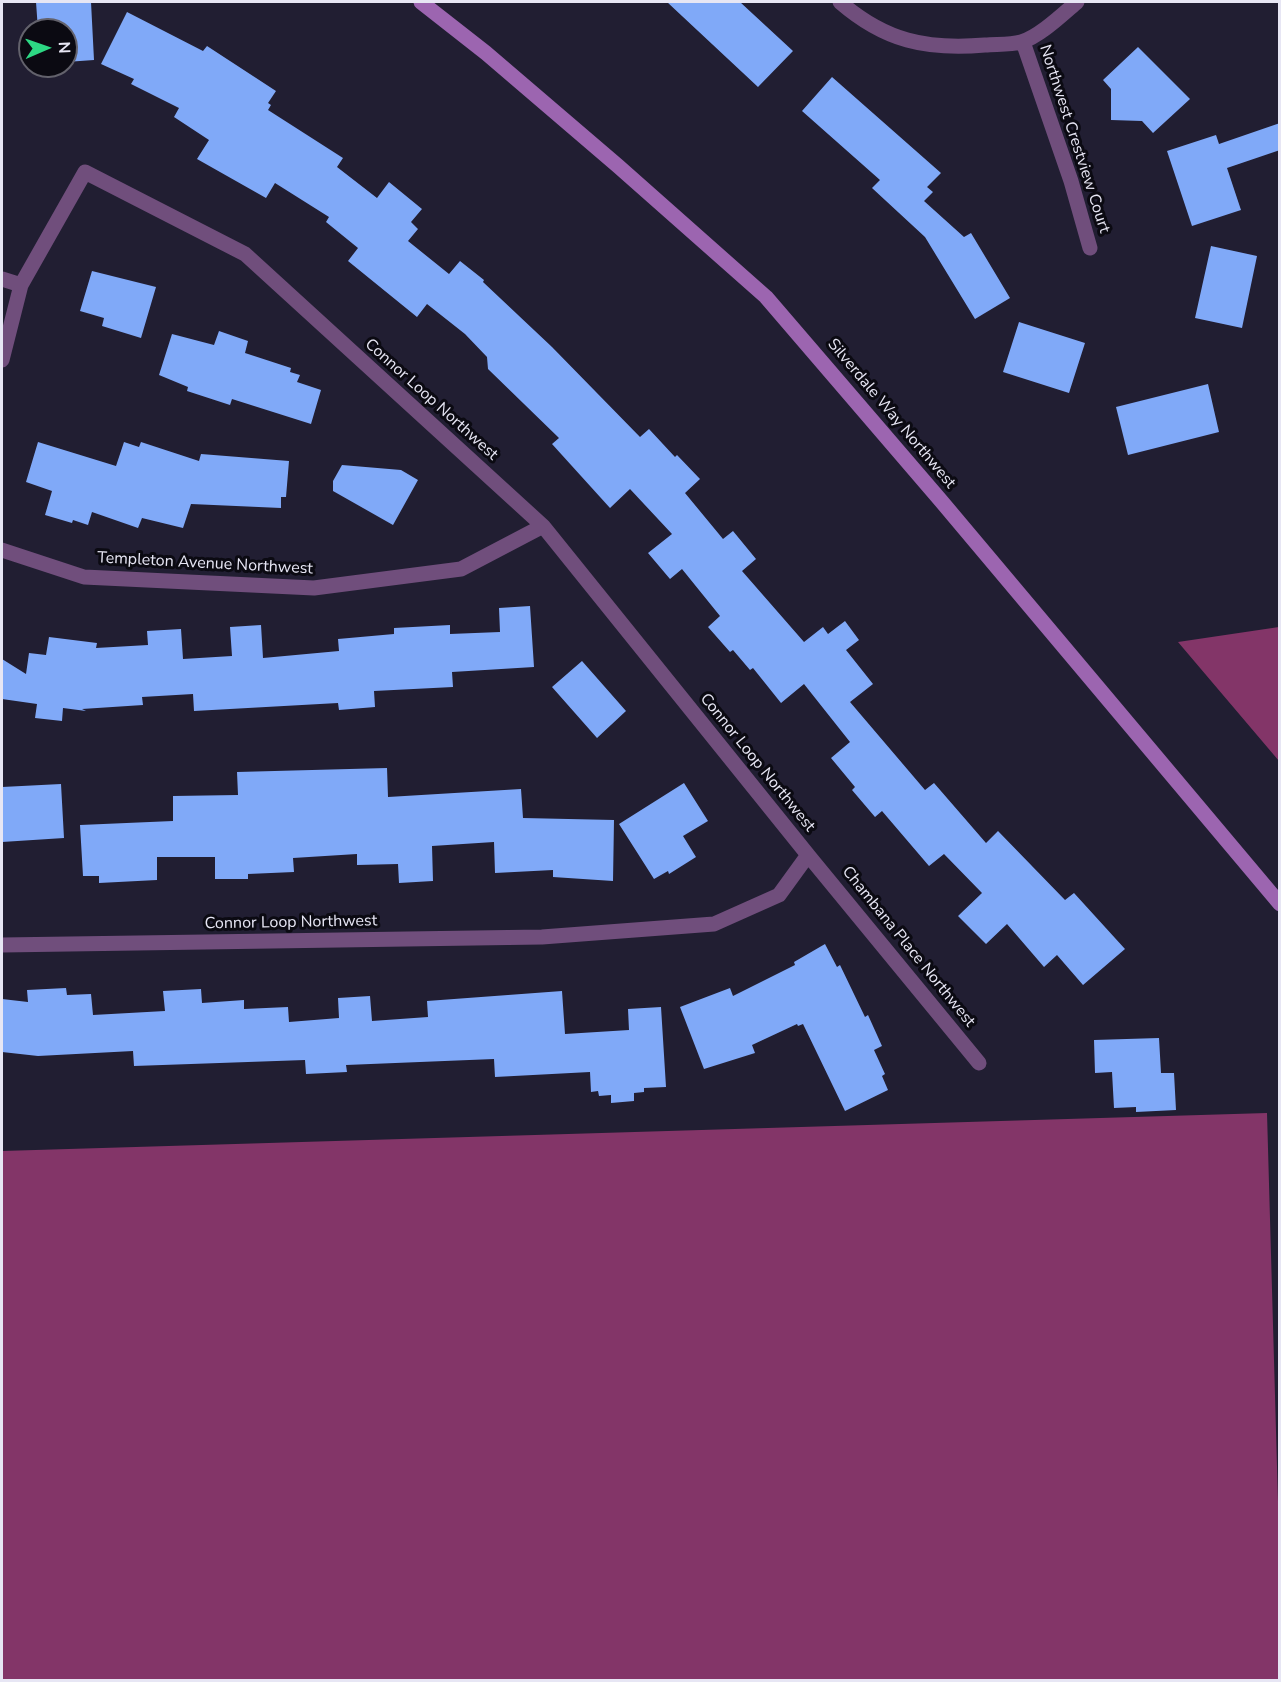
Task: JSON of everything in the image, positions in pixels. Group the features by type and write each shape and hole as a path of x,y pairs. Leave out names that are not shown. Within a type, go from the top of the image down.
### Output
{"main road":[{"name":"Silverdale Way Northwest","path":"421,2 486,53 766,297 1280,904"}],"street":[{"path":"840,2 884,33 917,44 952,48 1023,42 1055,21 1077,2"},
{"name":"Northwest Crestview Court","path":"1023,42 1071,181 1090,248"},
{"name":"Connor Loop Northwest","path":"2,945 542,938 714,924 779,896 808,855 543,526 245,254 85,172 21,285"},
{"path":"2,279 21,285 2,360"},
{"name":"Templeton Avenue Northwest","path":"2,550 84,577 314,588 461,569 543,526"},
{"name":"Chambana Place Northwest","path":"808,855 979,1062"}],"shaded area":[{"path":"1280,627 1279,761 1178,642"},
{"path":"1267,1113 1279,1537 1279,1680 2,1680 2,1151"}],"building":[{"path":"36,2 91,2 94,60 78,61 78,18 37,18"},
{"path":"667,2 740,2 793,51 758,87"},
{"path":"127,12 203,51 207,46 276,91 268,103 271,105 268,110 343,158 337,167 377,198 389,182 422,209 411,222 418,229 408,241 449,274 460,261 484,280 483,282 552,347 640,437 649,429 675,457 677,455 700,479 685,493 723,539 733,531 756,559 742,571 804,642 823,627 828,634 845,621 859,640 846,650 873,684 850,702 925,790 934,783 986,843 998,831 1065,900 1074,893 1125,949 1083,985 1057,955 1044,967 1007,924 986,944 958,916 982,893 944,854 929,866 882,811 875,817 852,790 855,787 831,758 850,742 804,684 781,703 753,668 750,670 733,650 730,652 708,627 720,616 682,569 670,579 648,553 672,534 630,489 610,508 552,444 559,438 488,369 487,357 465,334 427,304 417,317 348,261 358,248 326,222 329,217 275,183 266,198 197,159 209,140 174,117 179,108 131,84 134,79 101,64"},
{"path":"1138,47 1190,99 1153,133 1142,121 1111,120 1111,89 1103,80"},
{"path":"832,77 941,173 927,187 933,192 924,201 964,237 971,233 1010,298 975,319 925,237 872,188 880,180 802,111"},
{"path":"1280,123 1280,150 1227,168 1241,210 1192,226 1167,151 1216,135 1219,144"},
{"path":"1211,246 1257,256 1242,328 1195,318"},
{"path":"92,271 156,287 141,338 102,326 104,318 80,311"},
{"path":"1019,322 1085,343 1069,393 1003,372"},
{"path":"219,331 248,341 245,353 291,368 290,372 300,375 297,382 321,390 311,424 232,399 230,405 187,391 188,387 159,375 172,334 214,345"},
{"path":"1208,384 1219,432 1128,455 1116,407"},
{"path":"38,442 116,466 124,442 139,447 141,442 199,461 201,454 289,461 286,497 281,497 281,508 191,504 183,528 142,518 138,528 92,512 88,525 73,520 72,523 45,515 52,491 26,482"},
{"path":"342,465 401,470 418,480 393,525 333,491 333,481"},
{"path":"530,606 534,667 452,672 453,687 374,691 375,707 339,710 338,703 194,711 193,694 142,697 143,705 82,709 86,711 63,708 62,721 35,718 37,704 2,699 2,659 26,674 29,653 46,655 49,637 97,643 96,648 148,645 147,631 181,629 183,659 232,656 230,627 261,625 263,658 339,651 338,639 394,634 394,628 450,625 450,634 500,632 499,608"},
{"path":"582,661 626,711 597,738 552,687"},
{"path":"387,768 388,797 521,789 523,818 614,820 613,881 553,877 553,870 495,873 494,842 432,846 433,881 399,883 398,864 357,865 357,854 293,858 294,872 248,874 248,879 215,879 215,857 157,857 157,880 99,883 99,876 83,876 80,825 173,821 173,796 238,795 237,772"},
{"path":"684,783 708,821 683,836 696,857 669,874 668,871 654,879 619,824"},
{"path":"61,784 64,838 2,842 2,787"},
{"path":"825,944 837,967 840,965 865,1017 868,1015 882,1046 874,1050 885,1074 882,1076 888,1090 845,1111 803,1024 798,1026 797,1024 752,1045 755,1053 704,1069 680,1007 730,988 733,996 795,965 794,962"},
{"path":"66,988 67,995 91,994 93,1015 165,1011 163,991 201,989 202,1003 244,1000 244,1009 288,1007 289,1022 339,1018 338,998 370,996 372,1021 428,1017 427,1001 562,991 565,1034 629,1030 628,1009 661,1007 666,1087 644,1088 644,1092 634,1093 634,1101 611,1103 611,1095 599,1096 598,1091 591,1092 590,1072 495,1077 494,1059 346,1065 347,1072 306,1074 305,1060 134,1066 133,1051 38,1056 2,1052 2,999 28,1002 27,990"},
{"path":"1159,1038 1161,1073 1174,1073 1176,1110 1136,1112 1136,1107 1114,1108 1112,1072 1095,1073 1094,1040"}]}
